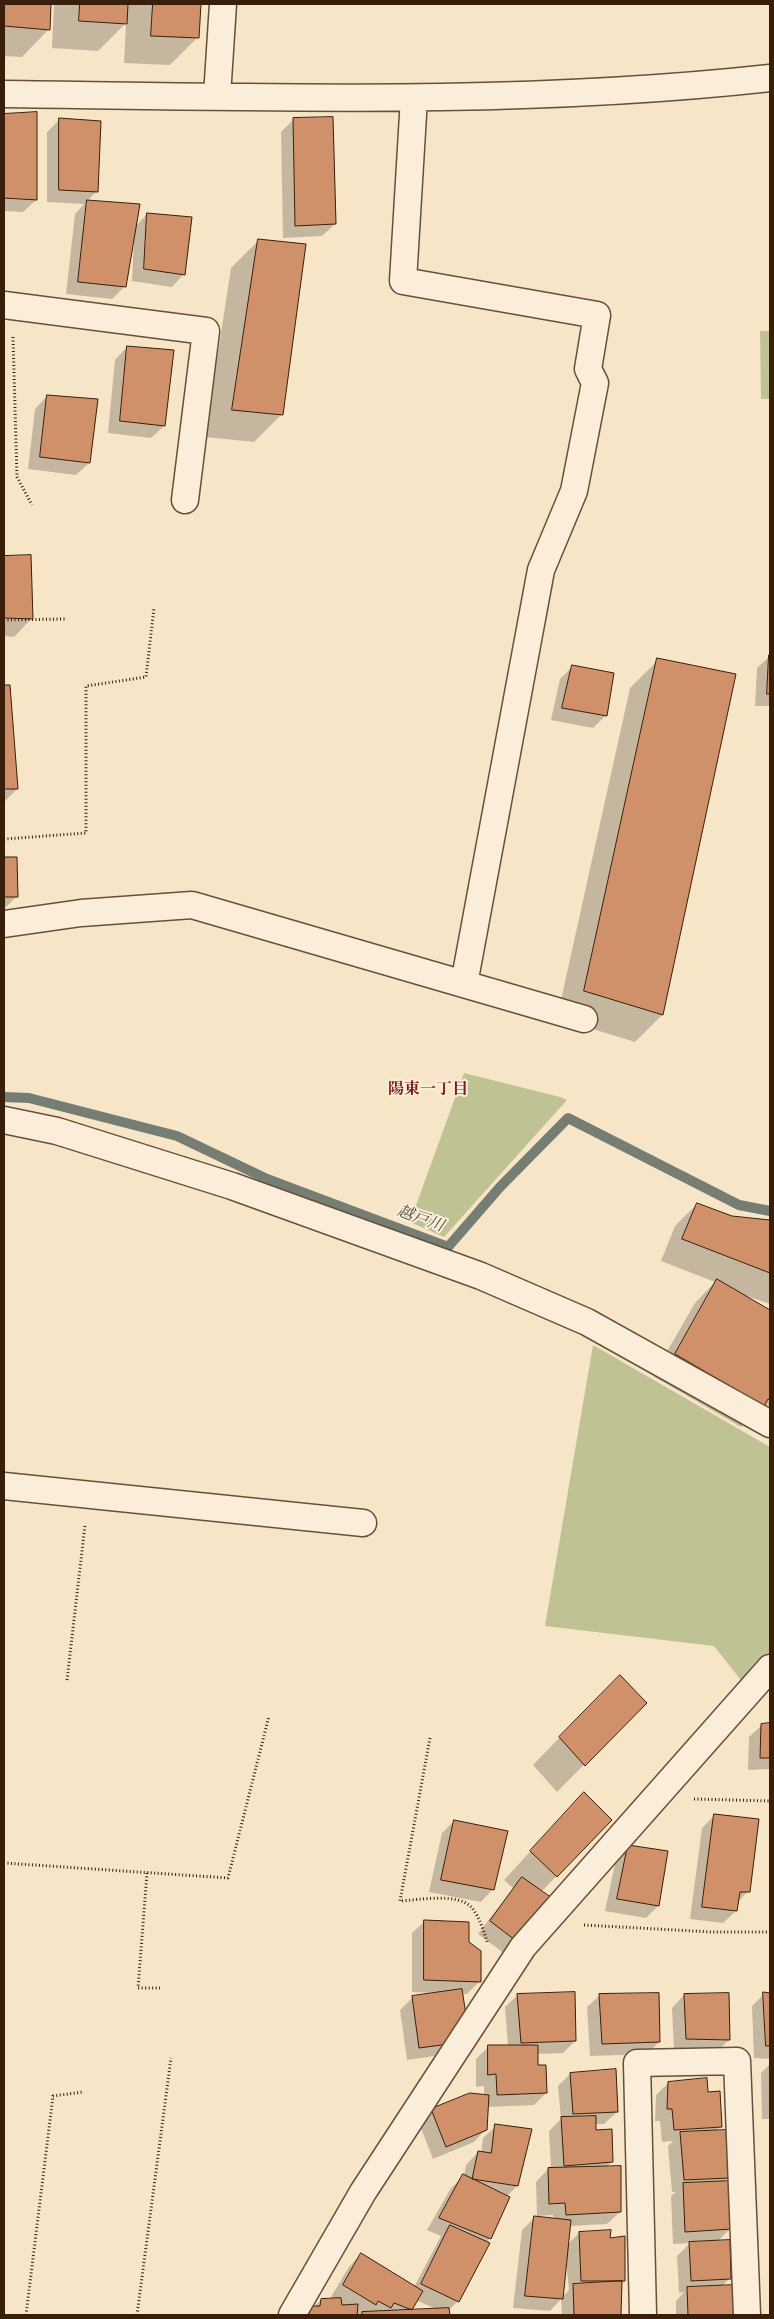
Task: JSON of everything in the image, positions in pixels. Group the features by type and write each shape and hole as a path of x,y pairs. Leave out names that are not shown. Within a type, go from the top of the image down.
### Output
{"street":[{"path":"217,96 223,4"},
{"path":"4,94 414,98 706,85 770,78"},
{"path":"414,98 403,281 597,316 588,369 595,383 574,491 541,570 464,984"},
{"path":"8,306 206,331 185,500"},
{"path":"4,924 81,913 192,905 584,1019"},
{"path":"4,1120 57,1131 232,1186 481,1276 587,1322 770,1424"},
{"path":"4,1486 363,1522"},
{"path":"292,2315 363,2192 523,1947 770,1668"},
{"path":"643,2315 637,2063 737,2061 746,2315"}],"path":[{"path":"8,306 17,477 32,505"},
{"path":"4,839 86,834 86,686 146,677 154,608"},
{"path":"4,620 65,619"},
{"path":"67,1680 89,1495"},
{"path":"4,1863 228,1878 269,1716"},
{"path":"430,1738 400,1901 463,1900 477,1916 502,1980"},
{"path":"654,1798 770,1800"},
{"path":"147,1873 138,1988 160,1988"},
{"path":"544,1923 712,1932 770,1932"},
{"path":"138,2315 171,2058"},
{"path":"26,2315 53,2096 83,2092"}],"green space":[{"path":"760,331 770,331 770,399 761,399"},
{"path":"464,1073 567,1100 444,1237 410,1222"},
{"path":"593,1345 770,1447 770,1654 744,1684 714,1646 545,1626"}],"building":[{"path":"4,4 51,4 50,30 4,26"},
{"path":"80,4 128,4 127,24 79,21"},
{"path":"153,4 201,4 199,38 151,36"},
{"path":"37,112 37,200 4,198 4,114"},
{"path":"333,117 336,224 295,226 293,118"},
{"path":"59,118 101,121 98,192 59,190"},
{"path":"87,200 140,204 126,287 78,282"},
{"path":"147,213 192,217 185,275 144,269"},
{"path":"258,239 306,244 283,415 232,410"},
{"path":"127,346 174,350 165,426 120,421"},
{"path":"47,395 98,399 90,463 40,457"},
{"path":"31,555 33,619 4,618 4,556"},
{"path":"769,655 770,694 767,694"},
{"path":"657,658 736,674 663,1015 584,991"},
{"path":"572,665 614,673 607,716 562,708"},
{"path":"4,685 10,685 18,789 4,789"},
{"path":"4,857 17,857 18,897 4,897"},
{"path":"697,1203 732,1216 770,1220 770,1273 682,1239"},
{"path":"717,1279 770,1310 770,1400 768,1399 764,1406 675,1354"},
{"path":"620,1675 647,1703 585,1766 559,1737"},
{"path":"770,1723 770,1758 760,1758 761,1724"},
{"path":"584,1792 612,1820 557,1877 530,1851"},
{"path":"714,1814 759,1819 750,1892 740,1892 737,1911 702,1907"},
{"path":"454,1820 508,1831 494,1890 441,1880"},
{"path":"628,1845 668,1851 659,1906 617,1899"},
{"path":"522,1877 552,1898 519,1943 490,1921"},
{"path":"424,1920 469,1922 469,1942 481,1951 481,1982 424,1980"},
{"path":"462,1989 466,2015 449,2044 419,2048 412,1996"},
{"path":"575,1992 576,2041 521,2043 517,1994"},
{"path":"763,1992 770,1993 770,2046 766,2046"},
{"path":"659,1993 660,2042 602,2044 599,1994"},
{"path":"729,1993 730,2040 686,2039 684,1994"},
{"path":"488,2045 538,2045 538,2065 546,2065 547,2093 497,2095 496,2074 488,2075"},
{"path":"616,2069 618,2112 573,2114 570,2073"},
{"path":"707,2078 708,2092 720,2091 722,2127 674,2130 672,2109 667,2109 668,2082"},
{"path":"470,2093 489,2095 487,2130 446,2147 431,2109"},
{"path":"596,2116 596,2130 612,2129 613,2162 564,2166 561,2117"},
{"path":"495,2124 532,2129 518,2186 472,2179 478,2151 491,2153"},
{"path":"726,2130 729,2178 684,2180 680,2132"},
{"path":"621,2166 621,2212 566,2215 565,2203 549,2204 548,2168"},
{"path":"463,2174 510,2197 491,2239 439,2218"},
{"path":"731,2181 732,2229 685,2232 683,2183"},
{"path":"534,2216 571,2220 563,2299 525,2296"},
{"path":"450,2225 490,2243 459,2302 421,2284"},
{"path":"611,2230 610,2238 625,2236 625,2281 581,2281 579,2232"},
{"path":"730,2240 731,2279 691,2281 689,2242"},
{"path":"361,2253 423,2291 412,2310 394,2303 391,2308 378,2301 376,2305 343,2285"},
{"path":"622,2281 621,2315 574,2315 573,2284"},
{"path":"735,2285 735,2315 688,2315 687,2287"},
{"path":"341,2298 342,2305 358,2304 357,2315 306,2315 312,2306 320,2306 321,2299"},
{"path":"449,2308 450,2315 362,2315 362,2312"}],"waterway":[{"name":"越戸川","path":"4,1097 29,1098 177,1136 267,1179 448,1247 500,1187 568,1118 739,1205 770,1211"}],"district":[{"name":"陽東一丁目","path":"428,1091"}]}
